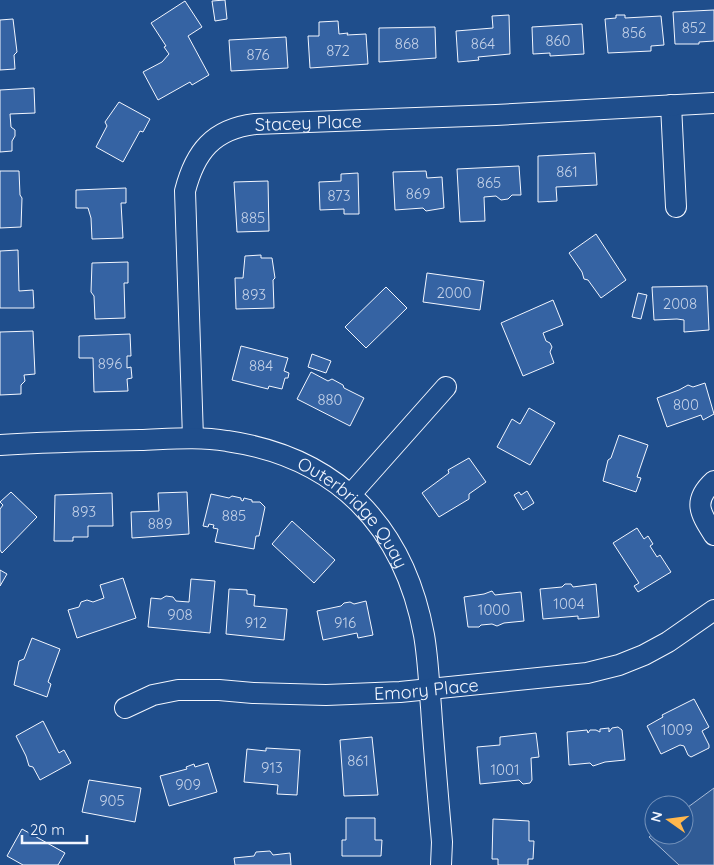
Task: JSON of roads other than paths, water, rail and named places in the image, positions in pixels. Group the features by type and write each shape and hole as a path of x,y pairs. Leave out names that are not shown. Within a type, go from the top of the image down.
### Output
{"street":[{"name":"Stacey Place","path":"193,438 185,191 196,158 209,144 225,132 255,124 496,115 714,103"},
{"path":"671,105 676,207"},
{"path":"351,494 446,387"},
{"name":"Outerbridge Quay","path":"0,445 193,438 226,440 263,448 299,461 328,477 351,494 377,522 387,536 402,562 416,598 424,636 429,689 442,842 441,865"},
{"path":"714,481 704,490 700,505 702,516 714,535"},
{"name":"Emory Place","path":"125,708 153,695 178,690 326,695 429,689 587,673 620,665 644,655 668,642 714,610"}]}
